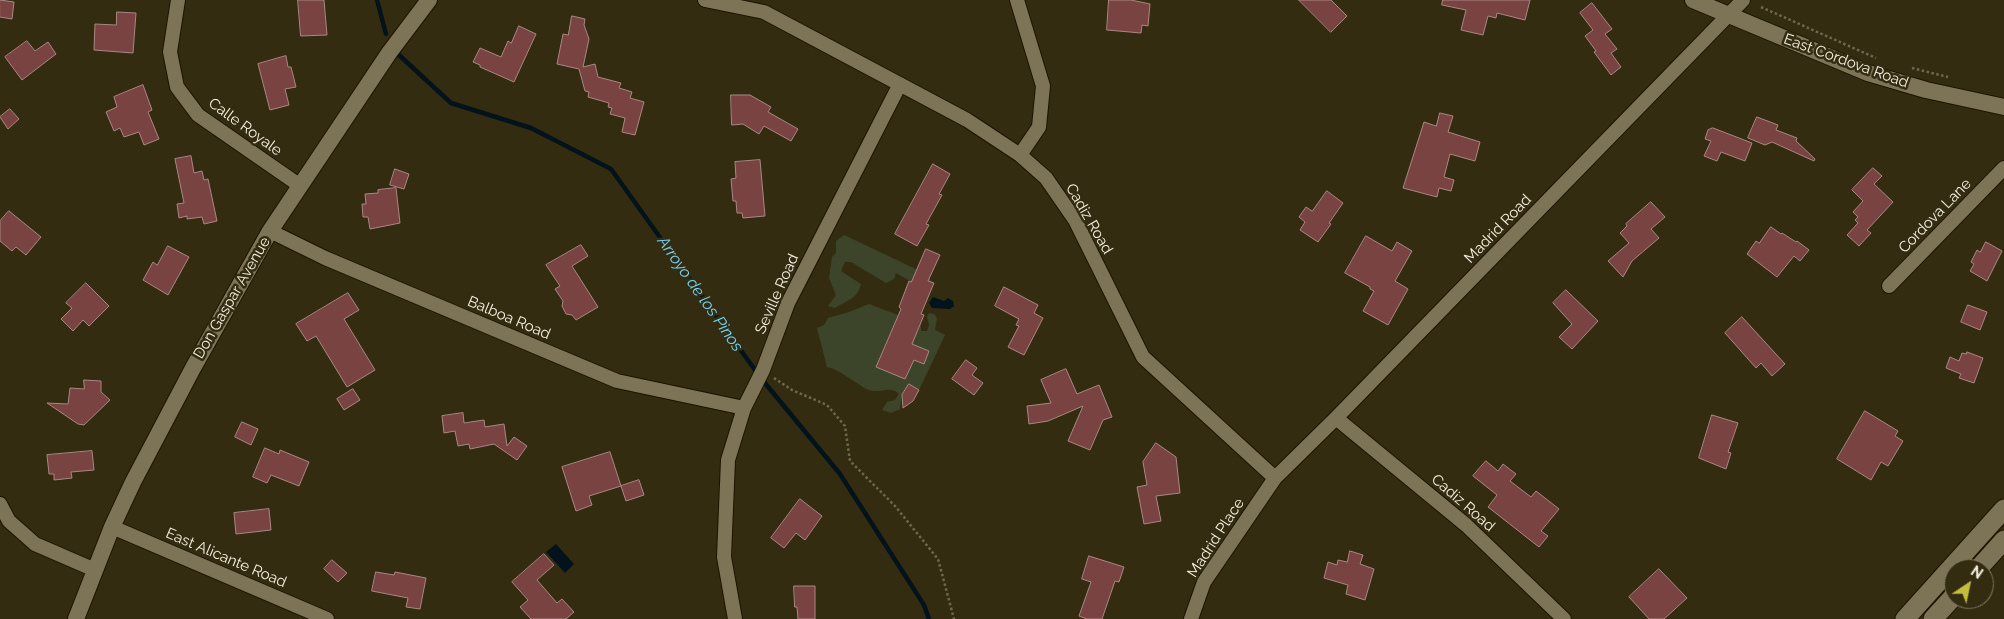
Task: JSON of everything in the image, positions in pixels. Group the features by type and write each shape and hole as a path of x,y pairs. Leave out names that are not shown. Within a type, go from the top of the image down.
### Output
{"main road":[{"path":"1906,619 2004,509"},
{"path":"1987,559 2004,540"},
{"path":"1933,619 1944,607"}],"street":[{"name":"Calle Royale","path":"178,0 170,52 177,86 198,115 299,185"},
{"name":"Don Gaspar Avenue","path":"76,619 112,527 133,482 192,368 270,231 388,53 429,0"},
{"name":"Cadiz Road","path":"705,0 764,12 967,120 1020,155 1046,178 1075,220 1143,357 1275,478"},
{"path":"1017,0 1043,86 1039,127 1020,155"},
{"name":"East Cordova Road","path":"1693,0 1868,72 1926,90 2004,107"},
{"name":"Madrid Road","path":"1275,478 1336,418 1743,0"},
{"name":"Seville Road","path":"735,619 724,558 728,460 744,408 763,370 788,303 900,84"},
{"name":"Cordova Lane","path":"1889,286 2004,168"},
{"name":"Balboa Road","path":"270,231 325,258 617,381 744,408"},
{"name":"Cadiz Road","path":"1336,418 1466,525 1564,619"},
{"name":"Madrid Place","path":"1191,619 1204,582 1275,478"},
{"path":"0,504 9,521 35,544 95,570"},
{"name":"East Alicante Road","path":"112,527 327,619"}],"path":[{"path":"1760,7 1879,59"},
{"path":"1905,66 1949,77"},
{"path":"763,370 792,390 827,405 845,426 850,461 895,506 938,559 954,619"}],"green space":[{"path":"844,235 920,271 934,283 916,275 912,282 896,273 894,279 886,283 851,262 845,262 841,271 861,284 857,293 851,299 835,308 828,306 836,295 829,278 832,257 836,253 836,241"},
{"path":"869,304 898,315 876,366 914,360 924,363 929,351 908,343 921,324 921,331 927,331 929,325 927,317 929,313 934,314 937,318 935,330 945,335 919,390 908,384 902,395 900,409 891,413 882,410 887,402 895,400 899,394 893,390 869,390 827,367 817,328 824,325 828,318"}],"shaded area":[{"path":"933,297 944,301 948,298 953,301 954,306 950,309 932,308 929,303"},
{"path":"556,544 574,564 565,573 546,552"}],"building":[{"path":"0,0 14,2 12,19 0,17"},
{"path":"298,0 324,0 327,35 301,36"},
{"path":"1109,0 1131,0 1150,4 1148,26 1142,25 1141,33 1107,30"},
{"path":"1299,0 1331,0 1347,16 1331,32"},
{"path":"1443,0 1530,0 1525,20 1497,13 1496,18 1488,16 1483,35 1461,30 1466,10 1442,5"},
{"path":"1592,3 1612,29 1605,34 1617,49 1611,53 1621,67 1611,75 1585,36 1593,30 1580,13"},
{"path":"117,12 136,13 133,53 94,50 95,24 116,25"},
{"path":"572,16 585,19 584,25 589,39 583,67 595,64 598,77 621,83 619,88 632,92 630,98 644,102 635,135 622,132 625,118 610,114 612,108 608,107 609,103 588,97 589,92 585,91 579,69 557,64 563,34 568,35"},
{"path":"519,26 536,34 514,82 473,62 480,48 501,57 508,41 511,43"},
{"path":"27,41 35,51 48,42 56,54 22,80 5,57"},
{"path":"286,56 296,87 285,89 289,105 270,110 258,64"},
{"path":"143,85 152,110 148,112 159,139 144,145 139,132 124,137 120,128 114,131 106,112 117,107 114,97"},
{"path":"731,95 750,95 771,107 768,112 798,129 791,141 764,126 759,134 743,124 732,125"},
{"path":"10,109 19,119 8,129 0,117"},
{"path":"1440,113 1453,116 1448,132 1480,142 1475,161 1450,154 1444,177 1454,180 1451,191 1439,188 1437,197 1403,188 1424,122 1436,126"},
{"path":"1757,117 1778,125 1776,130 1797,138 1796,141 1815,159 1814,161 1772,142 1765,145 1748,138"},
{"path":"1713,128 1752,143 1745,161 1721,152 1717,161 1704,156 1711,141 1705,139 1708,130"},
{"path":"191,156 194,173 202,171 204,180 208,179 217,221 204,224 202,217 187,219 187,216 179,218 177,204 184,203 175,159"},
{"path":"760,160 765,216 743,218 742,213 737,213 736,201 733,201 731,179 736,178 735,162"},
{"path":"933,164 950,174 939,194 942,195 926,224 929,225 917,246 895,234"},
{"path":"1873,168 1882,176 1874,184 1893,202 1867,230 1871,233 1859,246 1847,235 1858,223 1855,220 1858,217 1853,212 1863,201 1852,190"},
{"path":"395,169 409,174 404,189 390,185"},
{"path":"396,188 400,223 370,229 368,217 363,217 362,204 366,204 365,194"},
{"path":"1327,191 1343,203 1318,242 1300,230 1305,222 1299,217 1306,207 1312,211"},
{"path":"1651,202 1665,217 1651,229 1659,238 1632,261 1623,277 1608,261 1629,243 1620,233 1627,226 1626,224"},
{"path":"9,211 41,237 26,255 16,247 12,251 0,241 0,221"},
{"path":"1771,227 1809,250 1800,261 1794,256 1777,277 1747,254 1756,241 1759,243"},
{"path":"1366,236 1392,251 1397,242 1412,251 1395,281 1408,289 1388,325 1363,311 1374,291 1345,273"},
{"path":"1986,242 2002,251 1987,281 1970,271 1974,264 1971,262 1977,250 1980,252"},
{"path":"581,245 588,256 572,266 598,307 576,320 572,315 566,314 562,306 563,301 555,289 560,286 546,265"},
{"path":"168,246 189,257 168,295 143,280 153,262 157,265"},
{"path":"926,249 940,255 928,281 934,283 921,314 924,315 912,344 929,351 924,364 914,360 905,379 876,367 901,309 899,307 909,281 911,282"},
{"path":"86,283 109,306 89,326 83,320 73,331 61,319 72,308 66,303"},
{"path":"1004,287 1038,305 1034,313 1043,318 1024,355 1008,347 1019,326 1016,325 1019,319 995,306"},
{"path":"1566,290 1598,321 1572,349 1559,337 1572,324 1553,303"},
{"path":"348,293 359,310 344,319 375,370 347,387 316,336 307,341 296,324"},
{"path":"1968,305 1987,312 1980,330 1961,322"},
{"path":"1742,317 1785,364 1772,376 1761,363 1756,368 1725,333"},
{"path":"1967,352 1983,358 1974,383 1959,378 1961,374 1946,368 1950,357 1959,361 1962,353 1966,354"},
{"path":"966,360 977,368 972,375 983,383 974,395 952,379"},
{"path":"1066,369 1077,394 1099,385 1112,417 1103,420 1090,450 1068,441 1083,406 1048,421 1029,424 1027,406 1051,403 1041,380"},
{"path":"84,380 101,381 101,392 110,400 84,425 78,424 47,403 68,404 70,388 84,389"},
{"path":"909,384 919,390 913,401 903,408 902,395"},
{"path":"353,389 360,400 344,410 337,399"},
{"path":"1865,411 1898,431 1895,436 1903,441 1888,466 1881,462 1871,480 1837,459"},
{"path":"463,413 464,423 484,420 485,427 504,424 507,446 514,437 527,446 517,460 494,444 470,449 469,444 458,446 455,431 444,433 442,416"},
{"path":"1712,415 1738,423 1728,452 1731,453 1726,469 1699,458"},
{"path":"242,422 258,429 251,445 235,437"},
{"path":"1156,443 1176,457 1180,493 1156,496 1161,521 1144,524 1137,487 1147,485 1143,462"},
{"path":"265,448 279,454 280,450 309,462 299,486 271,475 267,483 253,477"},
{"path":"92,451 94,470 71,472 72,478 54,480 54,474 49,474 47,455"},
{"path":"610,452 621,486 589,496 592,505 576,511 562,467"},
{"path":"1486,461 1498,471 1503,464 1516,474 1510,481 1531,497 1536,491 1559,509 1541,531 1548,536 1539,547 1488,507 1497,495 1473,476"},
{"path":"639,480 644,495 626,501 621,486"},
{"path":"800,499 822,516 805,540 796,533 784,548 771,538"},
{"path":"269,509 271,530 236,534 234,513"},
{"path":"1350,551 1363,555 1360,564 1374,569 1365,600 1346,594 1348,585 1324,578 1328,562 1337,565 1338,560 1347,562"},
{"path":"544,554 554,565 537,580 557,603 562,599 574,612 566,619 531,619 520,607 528,600 512,582"},
{"path":"1089,556 1124,567 1119,582 1115,581 1102,619 1087,619 1079,616 1091,582 1082,579"},
{"path":"332,560 347,573 338,582 324,569"},
{"path":"1659,569 1687,598 1664,619 1649,619 1629,597"},
{"path":"376,572 394,575 395,572 426,578 420,609 406,607 408,598 372,591"},
{"path":"794,586 815,586 815,619 798,619 797,607 795,607"}],"waterway":[{"name":"Arroyo de los Pinos","path":"377,0 386,34"},
{"name":"Arroyo de los Pinos","path":"399,55 451,103 531,128 611,169 760,377 840,474 924,605 929,619"}]}
